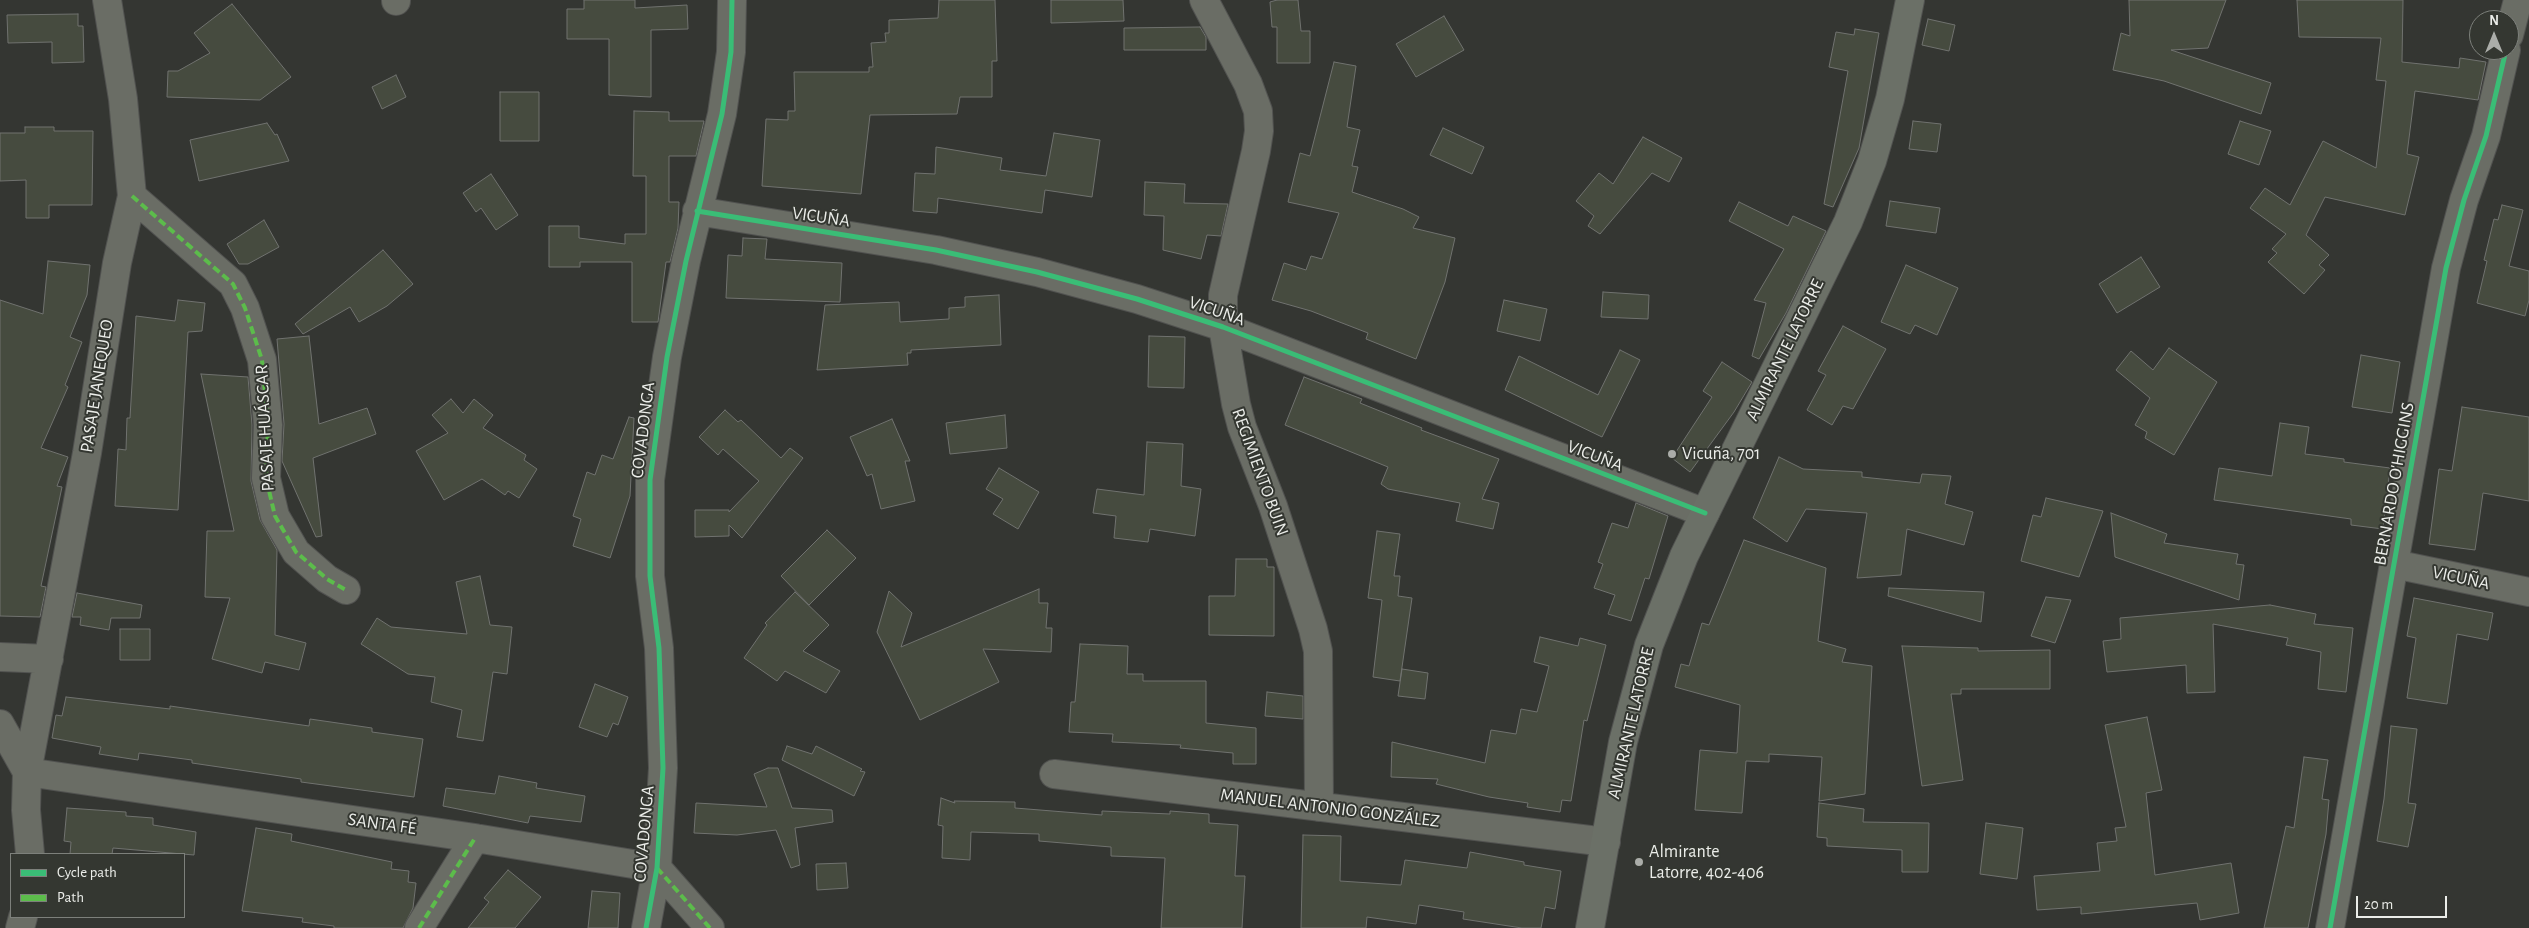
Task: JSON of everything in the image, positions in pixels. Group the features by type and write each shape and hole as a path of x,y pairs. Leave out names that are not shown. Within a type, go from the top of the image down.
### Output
{"main road":[{"name":"ALMIRANTE LATORRE","path":"1590,928 1623,742 1634,693 1665,600 1705,513 1848,222 1872,162 1890,99 1910,0"}],"street":[{"name":"PASAJE JANEQUEO","path":"30,853 26,810 27,772 87,453 117,263 132,196 123,100 107,0"},
{"name":"COVADONGA","path":"646,928 657,868 662,798 662,708 659,648 650,576 650,480 667,357 697,211 722,114 731,52 732,0"},
{"name":"REGIMIENTO BUIN","path":"1204,0 1254,97 1260,131 1223,295 1223,327 1234,397 1242,427 1274,506 1314,629 1318,650 1319,807"},
{"name":"BERNARDO O'HIGGINS","path":"2330,928 2446,268 2464,200 2486,136 2504,60"},
{"name":"PASAJE HUÁSCAR","path":"132,196 233,284 245,308 262,360 268,417 266,478 275,516 296,552 327,580 346,590"},
{"name":"VICUÑA","path":"697,211 870,238 1037,272 1137,299 1223,327 1705,513"},
{"name":"VICUÑA","path":"2394,564 2529,592"},
{"path":"0,657 49,659"},
{"path":"0,724 27,772"},
{"name":"SANTA FÉ","path":"27,772 475,838 657,868"},
{"name":"MANUEL ANTONIO GONZÁLEZ","path":"1054,774 1606,842"},
{"path":"419,928 475,838"},
{"path":"657,868 710,928"}],"building":[{"path":"584,0 635,0 635,8 687,5 688,29 651,30 651,97 609,95 609,39 567,39 567,9 584,9"},
{"path":"939,0 995,0 997,61 992,61 992,97 960,97 957,114 870,115 861,194 762,186 766,119 788,120 788,111 795,111 794,72 869,72 869,67 873,67 871,43 886,42 885,33 889,33 889,20 938,18"},
{"path":"1051,0 1123,0 1124,21 1051,23"},
{"path":"1298,0 1301,31 1310,31 1310,63 1277,63 1277,27 1272,27 1270,2"},
{"path":"2129,0 2226,0 2208,48 2171,50 2271,83 2261,114 2164,81 2113,70 2121,33 2130,36"},
{"path":"2297,0 2403,0 2402,62 2459,68 2460,58 2486,62 2478,100 2415,91 2407,154 2419,157 2405,215 2325,197 2306,235 2329,255 2319,265 2325,270 2304,294 2268,262 2277,253 2272,249 2286,234 2250,208 2265,188 2290,205 2323,141 2376,168 2386,81 2376,80 2381,38 2299,37"},
{"path":"232,4 291,77 260,100 167,97 168,71 178,71 210,53 194,33"},
{"path":"78,14 78,26 83,26 84,62 52,63 52,42 8,43 7,15"},
{"path":"1444,16 1464,50 1416,77 1396,44"},
{"path":"1928,19 1955,25 1949,51 1922,45"},
{"path":"1200,27 1206,37 1206,50 1124,50 1124,28"},
{"path":"1855,29 1879,33 1859,148 1833,207 1824,204 1848,71 1829,67 1836,32 1854,35"},
{"path":"1334,62 1356,66 1347,127 1360,130 1352,166 1358,167 1352,192 1403,209 1419,217 1413,228 1455,238 1445,282 1416,359 1366,339 1368,333 1311,311 1272,300 1284,263 1306,270 1311,256 1322,259 1339,213 1288,202 1300,153 1310,156"},
{"path":"396,75 406,97 382,109 372,87"},
{"path":"500,92 539,92 539,141 500,141"},
{"path":"634,111 669,112 669,121 704,121 696,156 669,156 669,202 679,202 678,228 670,262 666,262 658,322 632,322 632,262 580,262 580,267 549,267 549,226 579,226 579,238 625,244 625,234 646,234 646,176 633,176"},
{"path":"1913,121 1941,124 1937,152 1909,149"},
{"path":"2240,121 2271,131 2259,165 2228,154"},
{"path":"267,123 275,135 277,134 289,161 199,181 190,140"},
{"path":"25,127 54,127 54,131 93,131 92,205 49,205 49,218 26,218 26,180 0,181 0,133 25,133"},
{"path":"1443,128 1484,147 1472,174 1430,155"},
{"path":"1054,133 1100,140 1092,197 1045,190 1042,213 938,198 937,213 913,211 915,173 935,174 936,147 1002,158 1000,170 1046,176"},
{"path":"1643,137 1682,158 1669,182 1652,173 1600,234 1588,226 1594,216 1576,201 1599,173 1613,184"},
{"path":"491,174 518,215 496,230 481,208 476,212 463,193"},
{"path":"1145,182 1185,184 1184,203 1228,204 1221,236 1207,235 1201,259 1163,250 1164,216 1144,215"},
{"path":"1890,201 1940,208 1936,233 1886,226"},
{"path":"1739,202 1788,226 1793,216 1826,231 1786,313 1759,359 1752,356 1766,303 1754,300 1784,249 1729,221"},
{"path":"2502,205 2523,210 2509,266 2529,271 2529,300 2525,316 2477,303 2487,261 2484,260 2494,219 2498,220"},
{"path":"264,220 279,247 248,264 239,264 227,244"},
{"path":"743,238 767,239 765,259 842,263 840,302 726,298 728,255 742,256"},
{"path":"383,250 413,284 387,306 359,322 350,307 303,334 295,324"},
{"path":"2141,257 2160,287 2117,313 2099,284"},
{"path":"48,261 90,265 87,295 70,337 82,342 65,385 68,387 41,448 68,457 57,486 62,487 41,586 46,587 40,617 0,616 0,300 43,314"},
{"path":"1906,265 1958,288 1937,335 1915,325 1910,334 1881,322"},
{"path":"1603,292 1649,295 1648,319 1601,317"},
{"path":"999,295 1001,345 911,350 911,353 907,353 908,365 817,370 825,305 899,302 900,322 949,319 949,308 965,307 965,297"},
{"path":"178,300 205,303 202,331 188,332 178,510 115,506 118,449 126,450 127,418 130,418 136,316 175,321"},
{"path":"1504,300 1547,309 1540,341 1497,331"},
{"path":"1843,326 1886,349 1853,409 1843,406 1832,425 1807,410 1826,375 1818,371"},
{"path":"309,336 319,424 367,408 376,434 313,458 322,536 316,537 282,461 284,424 277,339"},
{"path":"1149,336 1185,337 1184,388 1148,387"},
{"path":"2169,348 2217,382 2174,455 2145,438 2147,432 2135,425 2150,398 2116,370 2131,351 2153,370"},
{"path":"1620,350 1640,360 1602,437 1505,390 1519,356 1598,395"},
{"path":"2361,355 2400,362 2392,413 2352,407"},
{"path":"1722,362 1752,382 1734,412 1690,472 1672,458 1712,397 1703,391"},
{"path":"201,374 248,377 252,425 251,481 260,520 277,550 275,635 306,643 299,670 265,662 262,673 212,659 230,598 205,597 207,531 234,531"},
{"path":"1304,377 1362,399 1360,403 1422,428 1421,430 1499,459 1482,499 1499,503 1493,529 1456,521 1460,503 1388,489 1381,484 1388,467 1285,425"},
{"path":"451,399 463,413 474,399 493,415 483,428 526,455 524,460 537,469 519,498 508,491 505,495 482,479 444,500 416,451 448,433 432,415"},
{"path":"2462,407 2529,417 2529,501 2483,493 2475,550 2429,544 2439,469 2452,471"},
{"path":"725,410 738,422 741,420 781,458 790,448 803,458 742,538 729,525 729,536 695,537 695,510 729,510 729,512 759,481 723,449 718,455 699,437"},
{"path":"1005,415 1007,448 950,454 946,423"},
{"path":"629,417 634,418 630,496 610,558 573,546 581,519 573,516 587,472 595,475 602,455 613,459"},
{"path":"892,419 910,461 905,461 915,501 881,509 872,474 867,476 850,437"},
{"path":"2280,423 2309,427 2305,454 2344,459 2344,462 2390,468 2383,529 2351,525 2351,519 2214,500 2219,468 2272,476"},
{"path":"1147,442 1183,444 1181,486 1201,489 1195,536 1150,529 1148,542 1114,538 1116,516 1093,513 1097,489 1144,495"},
{"path":"1779,457 1803,469 1862,472 1862,477 1920,483 1922,474 1951,476 1945,504 1973,512 1964,545 1907,529 1901,575 1857,578 1867,513 1806,509 1787,542 1753,518"},
{"path":"999,468 1039,492 1018,529 993,514 1003,499 986,489"},
{"path":"2046,498 2103,511 2079,577 2021,561 2033,515 2041,517"},
{"path":"1636,503 1668,516 1649,579 1645,578 1631,621 1608,614 1615,595 1594,588 1603,564 1598,562 1612,523 1628,528"},
{"path":"2111,513 2167,534 2164,543 2238,554 2236,564 2244,565 2239,600 2115,557"},
{"path":"827,530 856,558 809,605 781,576"},
{"path":"1377,531 1400,534 1394,576 1400,576 1398,596 1412,598 1400,681 1373,677 1382,600 1368,598"},
{"path":"1744,540 1826,568 1818,641 1846,649 1842,662 1872,666 1865,794 1819,801 1822,757 1769,754 1769,762 1746,761 1742,813 1695,810 1700,750 1737,753 1740,705 1675,687 1681,664 1689,666 1702,623 1709,625"},
{"path":"1236,559 1267,559 1267,567 1274,567 1274,636 1209,635 1209,596 1235,596"},
{"path":"480,576 490,625 512,627 507,674 493,672 483,741 457,737 462,710 431,702 435,677 408,674 361,644 377,618 391,627 467,634 456,582"},
{"path":"1889,588 1984,592 1981,622 1888,596"},
{"path":"1039,589 1039,603 1048,603 1046,628 1052,628 1051,652 983,649 999,682 920,720 877,632 889,591 912,613 901,647"},
{"path":"795,592 829,625 803,651 840,671 826,693 785,671 777,681 744,658 767,625 765,623"},
{"path":"77,593 142,605 140,618 111,618 109,630 80,625 81,617 72,617"},
{"path":"2046,597 2071,600 2055,643 2031,636"},
{"path":"2414,598 2493,613 2488,640 2457,634 2447,704 2407,698 2416,638 2407,636"},
{"path":"2270,605 2316,614 2314,624 2353,628 2346,692 2318,689 2321,652 2286,645 2288,638 2213,624 2215,692 2187,693 2186,665 2107,672 2103,641 2121,639 2120,618"},
{"path":"120,629 150,629 150,660 120,660"},
{"path":"1540,637 1578,646 1580,638 1606,645 1587,721 1584,720 1571,801 1562,800 1560,812 1527,807 1528,803 1489,797 1436,784 1438,779 1391,777 1392,742 1485,763 1491,730 1516,734 1521,709 1537,712 1549,666 1534,662"},
{"path":"1080,644 1128,646 1127,674 1143,674 1143,681 1206,681 1206,723 1256,728 1256,764 1233,764 1233,753 1180,748 1181,745 1112,742 1113,734 1069,732 1071,702 1075,702"},
{"path":"1902,646 1978,648 1978,651 2050,650 2050,689 1961,689 1961,694 1951,694 1963,780 1922,786"},
{"path":"1402,669 1428,673 1425,699 1398,696"},
{"path":"595,684 628,697 618,725 613,723 607,737 579,727"},
{"path":"1267,692 1303,696 1303,719 1265,716"},
{"path":"66,697 170,709 170,706 309,726 310,719 372,728 372,732 423,739 414,797 301,782 301,779 192,763 192,760 139,753 138,760 99,754 101,747 52,738 56,715 62,716"},
{"path":"2147,717 2162,790 2146,793 2155,875 2231,863 2239,913 2200,920 2197,903 2081,914 2081,907 2037,910 2034,876 2100,871 2097,843 2117,841 2115,828 2126,827 2105,725"},
{"path":"2391,726 2417,729 2408,803 2416,804 2408,847 2377,841 2384,799"},
{"path":"787,746 812,754 816,746 862,769 860,771 865,772 854,796 782,760"},
{"path":"2304,757 2328,760 2322,799 2329,800 2326,834 2308,928 2264,928 2286,826 2294,828"},
{"path":"768,768 778,768 792,808 832,810 833,822 795,828 800,865 791,868 776,830 737,835 694,833 696,803 767,807 754,774"},
{"path":"499,776 537,783 536,788 585,796 581,822 530,816 528,823 443,806 446,788 495,794"},
{"path":"941,798 955,803 954,801 1015,802 1015,808 1102,815 1102,811 1170,814 1170,811 1209,814 1209,823 1238,825 1235,876 1245,876 1242,928 1161,928 1165,858 1111,856 1111,847 1039,841 1039,834 971,832 970,860 942,858 943,826 938,825"},
{"path":"1819,803 1864,809 1863,822 1929,823 1928,872 1902,872 1902,850 1827,846 1827,838 1817,837"},
{"path":"67,808 126,812 126,816 153,818 153,825 196,832 194,855 113,848 112,853 70,853 71,842 64,841"},
{"path":"1986,823 2023,828 2017,879 1980,874"},
{"path":"256,828 292,834 291,841 392,862 391,869 409,871 408,882 416,883 413,908 403,928 334,928 334,926 302,922 303,918 242,911"},
{"path":"1303,835 1341,836 1340,881 1401,885 1405,860 1467,868 1470,852 1524,862 1524,865 1561,871 1555,909 1545,907 1541,928 1522,928 1463,919 1464,912 1419,905 1416,924 1367,917 1366,928 1301,928"},
{"path":"846,863 848,888 817,890 816,864"},
{"path":"508,870 541,897 515,928 468,928 489,902 484,898"},
{"path":"592,891 620,893 618,928 588,928"}],"marked path":[{"path":"132,196 233,284 245,308 262,360 268,425 266,478 275,516 296,552 327,579 346,590"},
{"path":"419,928 475,838"},
{"path":"657,868 710,928"}],"cycle path":[{"path":"646,928 657,868 663,768 659,648 650,576 650,480 667,357 686,261 722,114 731,52 732,0"},
{"path":"2330,928 2446,268 2464,200 2486,136 2504,60"},
{"path":"697,211 936,250 1037,272 1137,299 1223,327 1705,513"}],"place":[{"name":"Vicuña, 701","path":"1672,454"},
{"name":"Almirante Latorre, 402-406","path":"1639,862"}]}
